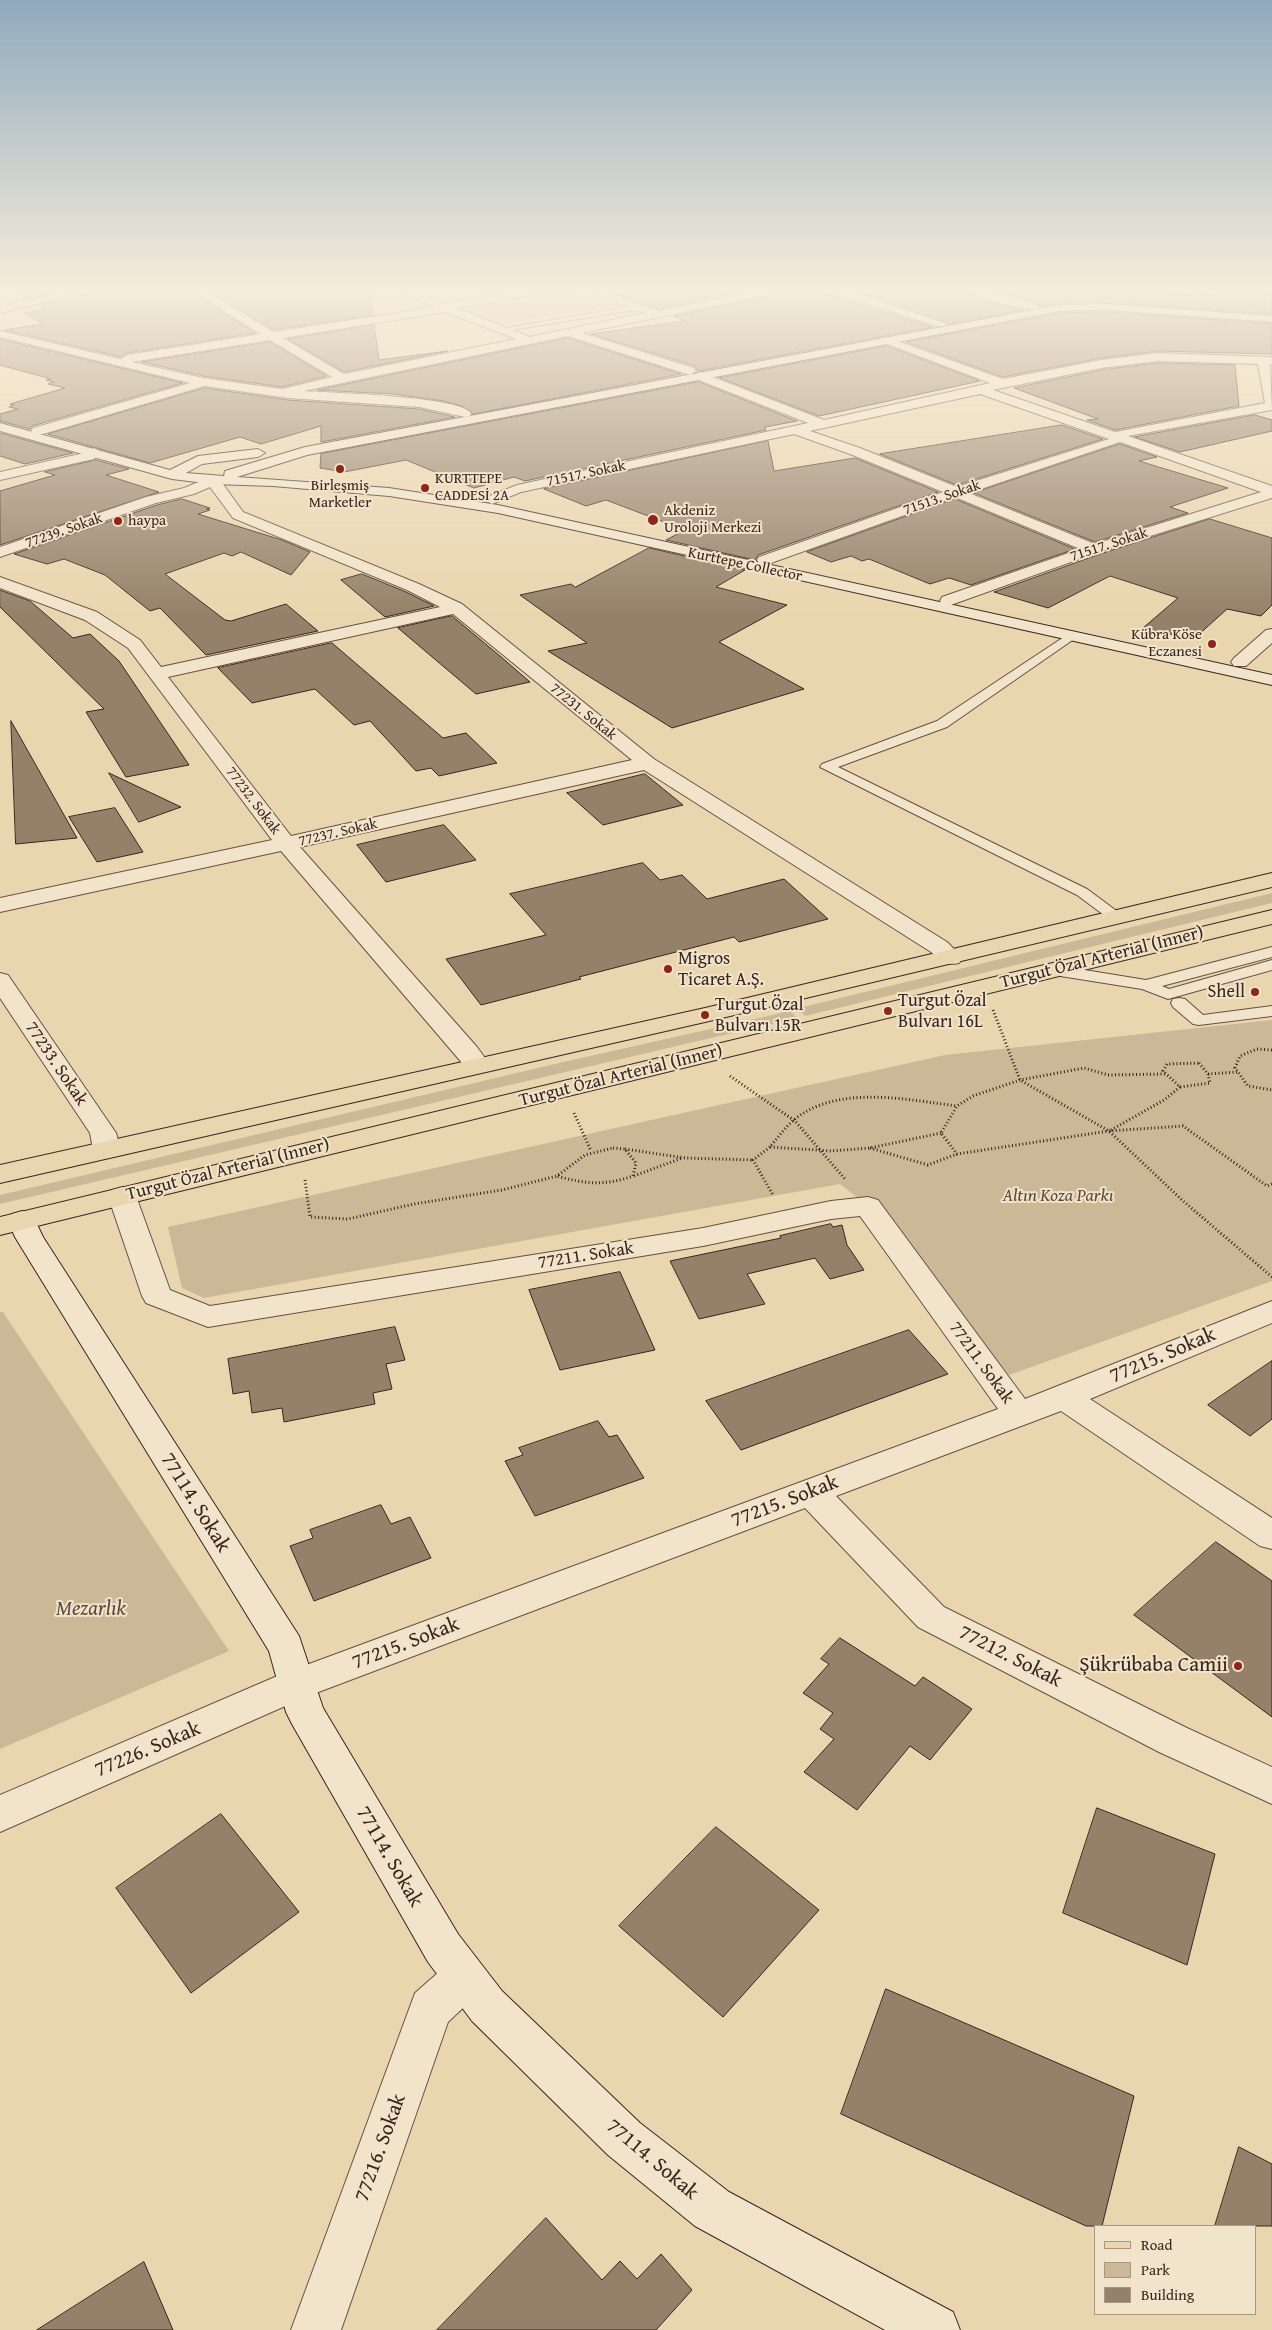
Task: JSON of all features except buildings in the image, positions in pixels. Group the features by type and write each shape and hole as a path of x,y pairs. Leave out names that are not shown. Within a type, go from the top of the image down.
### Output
{"main road":[{"name":"Turgut Özal Arterial (Inner)","path":"0,1174 951,958 1272,880"},
{"name":"Turgut Özal Arterial (Inner)","path":"11,1223 1272,917"}],"street":[{"path":"38,431 143,400"},
{"path":"374,400 419,403 455,409 465,413"},
{"path":"0,420 119,451 164,458 198,460 254,454 541,400"},
{"name":"77239. Sokak","path":"0,552 152,500 189,491 212,480 250,467 305,451 561,400"},
{"path":"762,400 822,424"},
{"name":"71517. Sokak","path":"492,500 517,489 936,400"},
{"path":"1010,400 1272,492"},
{"name":"71513. Sokak","path":"765,560 954,493 1113,442 1120,434 1271,406"},
{"path":"0,427 172,475 198,460"},
{"path":"795,430 855,451 1094,550"},
{"path":"0,476 89,456 94,452"},
{"name":"Kurttepe Collector","path":"198,460 425,488 492,500 948,601 1272,669"},
{"path":"152,500 173,490 172,475"},
{"name":"Kurttepe Collector","path":"172,475 212,480 273,482 381,491 498,509 1070,637 1272,680"},
{"name":"77231. Sokak","path":"212,480 238,514 413,587 456,608 647,763 939,947 951,958"},
{"name":"71517. Sokak","path":"948,601 1094,550 1272,492"},
{"name":"77232. Sokak","path":"0,582 92,616 134,644 286,844 468,1052 477,1065"},
{"path":"156,674 456,608"},
{"path":"1240,662 1272,634"},
{"name":"77237. Sokak","path":"0,905 286,844 647,763"},
{"name":"77233. Sokak","path":"0,980 103,1133 107,1150"},
{"name":"77211. Sokak","path":"122,1196 158,1296 208,1317 703,1237 832,1210 868,1206 1018,1414"},
{"name":"77114. Sokak","path":"11,1223 30,1237 286,1647 295,1684 305,1712 321,1741 443,1948 487,2006 624,2139 712,2209 936,2330"},
{"name":"77215. Sokak","path":"295,1684 1064,1397 1272,1311"},
{"path":"1064,1397 1272,1536"},
{"name":"77212. Sokak","path":"811,1492 930,1617 1173,1740 1272,1786"},
{"name":"77226. Sokak","path":"0,1814 216,1721 295,1684"},
{"name":"77216. Sokak","path":"316,2330 431,2008 464,1978"}],"lane":[{"path":"1070,637 942,724 827,767 1082,892 1117,918"},
{"path":"1146,985 1272,952"},
{"path":"1174,998 1272,965"},
{"path":"1054,970 1146,985 1174,998 1199,1020 1272,1011"},
{"path":"1174,998 1272,978"}],"path":[{"path":"991,1005 1020,1080 1108,1131 1182,1200 1272,1277"},
{"path":"1272,1050 1258,1049 1240,1056 1235,1068 1248,1086 1272,1090"},
{"path":"1108,1131 1164,1100 1180,1086 1210,1083 1208,1074 1199,1063 1166,1064 1163,1071 1165,1074"},
{"path":"770,1146 820,1150 870,1148 941,1133 957,1106 973,1096 1020,1080 1084,1068 1108,1075 1165,1074 1180,1086"},
{"path":"723,1072 795,1121 868,1206"},
{"path":"1208,1074 1237,1072"},
{"path":"557,1176 570,1163 591,1151 606,1148 624,1148 684,1157 753,1160 805,1112 839,1102 881,1098 957,1106"},
{"path":"572,1107 591,1151"},
{"path":"870,1148 928,1165 957,1154 1108,1131 1183,1126 1267,1186 1272,1184"},
{"path":"941,1133 957,1154"},
{"path":"624,1148 636,1163 634,1176"},
{"path":"305,1179 310,1217 348,1219 414,1204 502,1190 557,1176 585,1184 608,1186 684,1157"},
{"path":"753,1160 786,1220"}],"green space":[{"path":"1272,893 1272,903 805,1016 799,1008"},
{"path":"790,1011 797,1018 0,1204 0,1195 559,1063"},
{"name":"Altın Koza Parkı","path":"1272,1020 1272,1281 1009,1375 868,1206 840,1184 204,1298 182,1288 168,1227 945,1055"},
{"name":"Mezarlık","path":"0,1312 3,1312 229,1651 0,1749"}],"place":[{"name":"Birleşmiş Marketler","path":"340,469"},
{"name":"KURTTEPE CADDESİ 2A","path":"425,488"},
{"name":"Akdeniz Uroloji Merkezi","path":"653,520"},
{"name":"haypa","path":"118,521"},
{"name":"Kübra Köse Eczanesi","path":"1212,644"},
{"name":"Migros Ticaret A.Ş.","path":"668,969"},
{"name":"Shell","path":"1255,992"},
{"name":"Turgut Özal Bulvarı 16L","path":"888,1011"},
{"name":"Turgut Özal Bulvarı 15R","path":"705,1015"},
{"name":"Şükrübaba Camii","path":"1238,1666"}]}
